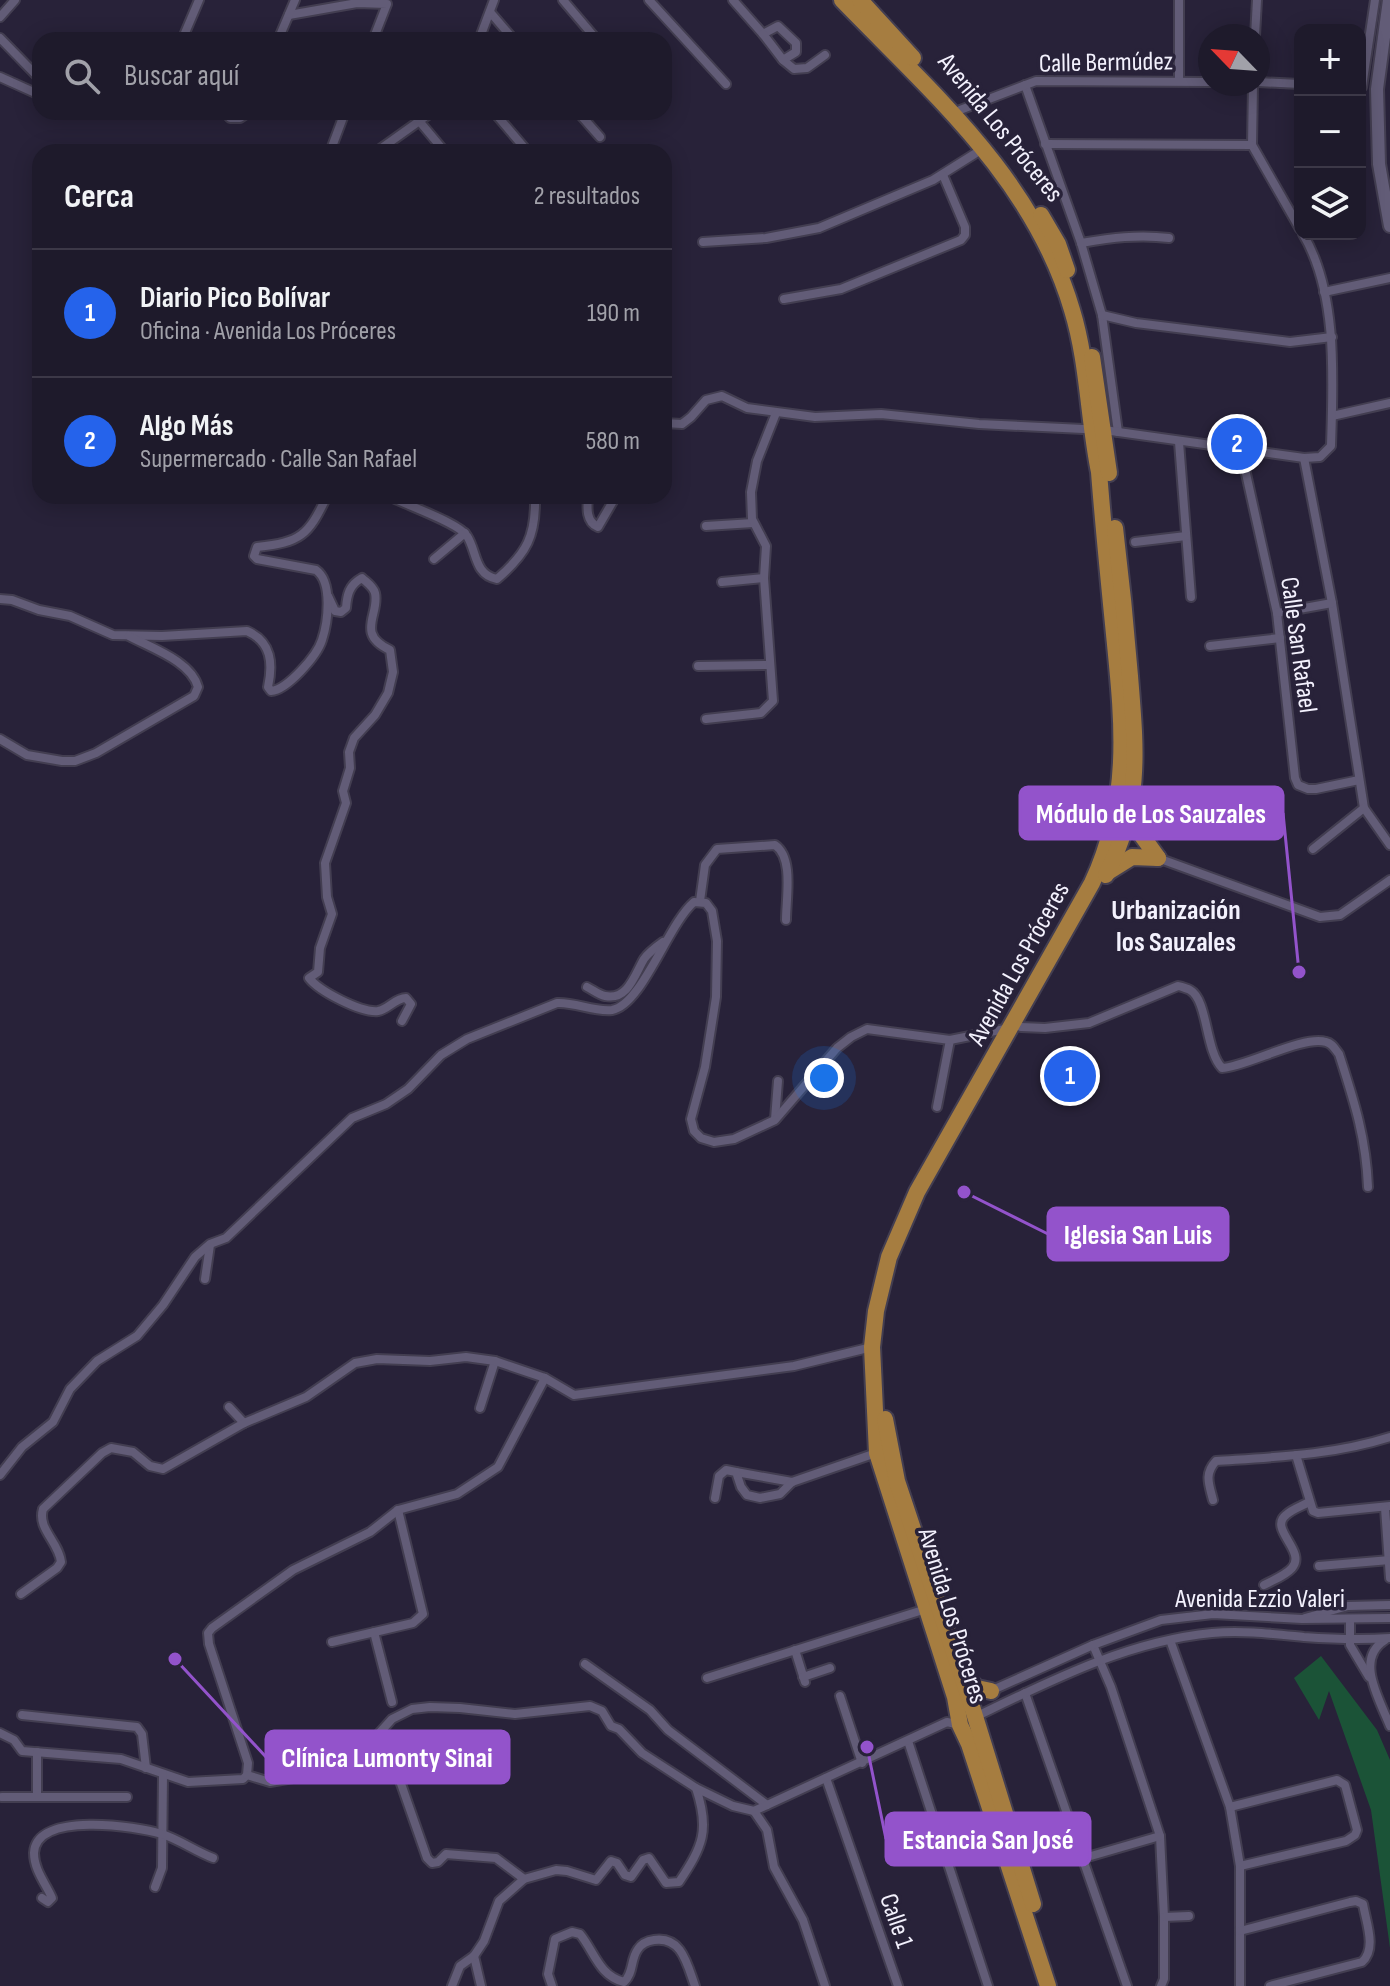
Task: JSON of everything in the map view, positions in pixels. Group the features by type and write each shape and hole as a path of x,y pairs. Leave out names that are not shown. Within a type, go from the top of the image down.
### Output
{"highway":[{"name":"Avenida Los Próceres","path":"842,0 984,147 1024,203 1063,282 1104,430 1099,472 1124,733 1115,842 1108,873 945,1142 899,1233 880,1291 872,1347 877,1453 926,1609 963,1704"},
{"name":"Avenida Los Próceres","path":"860,0 1012,172 1058,244 1083,312 1104,430 1125,615 1136,757 1131,802 1115,842 911,1224 889,1288 880,1347 881,1390 889,1450 960,1671 961,1722 1048,1986"},
{"path":"1131,802 1140,833 1158,858"},
{"path":"1108,873 1132,857 1158,858"},
{"path":"960,1671 973,1685 991,1691"},
{"name":"Avenida Los Próceres","path":"961,1722 1059,1986"}],"street":[{"path":"0,17 15,0"},
{"path":"185,32 199,0"},
{"path":"282,32 295,0"},
{"path":"482,32 494,0"},
{"path":"563,0 590,32"},
{"path":"649,0 726,84"},
{"path":"733,0 789,67 802,69 825,55"},
{"path":"1179,0 1179,81"},
{"path":"1256,24 1257,0"},
{"path":"1366,56 1375,0"},
{"path":"1389,0 1377,89 1379,164 1390,226"},
{"path":"289,15 357,3 388,2 376,32"},
{"path":"490,12 507,32"},
{"path":"763,34 778,26 796,43 796,52 783,60"},
{"path":"0,38 32,71"},
{"path":"0,77 32,91"},
{"name":"Calle Bermúdez","path":"960,110 1036,81 1198,82"},
{"path":"1270,83 1294,84"},
{"path":"1025,85 1081,243 1102,315 1104,430"},
{"path":"1366,88 1377,89"},
{"path":"1254,96 1252,145 1294,220"},
{"path":"333,144 342,120"},
{"path":"388,144 422,120"},
{"path":"501,120 521,144"},
{"path":"585,120 600,137"},
{"path":"420,122 438,144"},
{"path":"1045,144 1252,145"},
{"path":"703,242 766,238 819,228 943,175 984,147"},
{"path":"784,299 841,289 961,240 965,227 943,175"},
{"path":"1081,243 1132,235 1169,238"},
{"path":"672,424 687,421 706,400 722,396 747,408 815,417 881,414 979,424 1104,430 1241,451 1320,457 1331,446 1332,337 1324,292 1306,240"},
{"path":"1324,292 1390,278"},
{"path":"1102,315 1136,323 1290,342 1332,337"},
{"path":"1332,416 1390,403"},
{"path":"706,719 767,711 773,701 764,578 766,546 753,523 751,492 757,461 776,413"},
{"path":"1179,442 1191,597"},
{"name":"Calle San Rafael","path":"1241,451 1277,613 1295,778 1298,785 1308,789 1359,780"},
{"path":"1304,458 1332,603 1364,808 1390,845"},
{"path":"323,504 304,533 284,544 257,547 254,556 316,570 323,575 335,611 341,612 346,608 346,596 356,581 362,578 375,595 372,631 376,640 390,650 393,672 386,698 354,738 349,752 350,768 343,791 346,803 325,863 330,921 320,948 318,972 309,978 332,996 365,1010 379,1011 401,997 406,998 411,1004 402,1021"},
{"path":"407,504 465,533 478,565 490,578 497,579 531,539 534,504"},
{"path":"588,504 588,517 598,527 611,504"},
{"path":"706,526 753,523"},
{"path":"434,559 465,533"},
{"path":"1135,542 1186,536"},
{"path":"722,582 764,578"},
{"path":"0,599 70,616 113,635 250,632 269,653 272,672 268,687 274,692 296,676 322,641 328,596"},
{"path":"1277,613 1332,603"},
{"path":"0,739 27,755 75,761 96,753 194,696 198,687 192,674 126,634"},
{"path":"1210,646 1280,638"},
{"path":"698,666 770,665"},
{"path":"1313,849 1364,808"},
{"path":"1115,842 1320,917 1340,915 1390,880"},
{"path":"700,901 705,865 717,849 775,845 781,850 786,864 786,920"},
{"path":"700,901 712,911 717,941 716,997 705,1067 691,1119 694,1131 701,1138 714,1142 734,1139 775,1120 837,1048 867,1029 950,1040 1016,1028 1089,1023 1178,986 1190,989 1198,998 1211,1050 1222,1068 1317,1041 1334,1046 1362,1128 1367,1151 1368,1187"},
{"path":"0,1475 22,1447 53,1422 70,1389 97,1361 137,1336 163,1305 195,1257 232,1232 352,1118 386,1104 408,1089 441,1055 467,1039 557,1003 573,1002 589,1008 612,1010 625,1005 686,909 700,901"},
{"path":"587,987 605,996 623,992 651,950 667,939"},
{"path":"937,1107 950,1040"},
{"path":"775,1120 778,1081"},
{"path":"205,1279 210,1244"},
{"path":"21,1594 61,1562 56,1545 41,1522 43,1509 102,1453 111,1448 133,1452 150,1466 163,1469 244,1423 306,1397 355,1363 377,1359 430,1361 466,1357 495,1361 545,1378 574,1395 794,1366 872,1347"},
{"path":"480,1408 495,1361"},
{"path":"0,1733 14,1740 22,1751 121,1759 188,1782 243,1779 247,1775 248,1763 208,1633 293,1570 370,1532 398,1510 457,1494 498,1467 545,1378"},
{"path":"229,1407 244,1423"},
{"path":"1213,1500 1207,1479 1209,1469 1216,1461 1296,1455 1364,1445 1390,1437"},
{"path":"736,1472 747,1495 760,1498 780,1494 792,1482 877,1453"},
{"path":"1296,1455 1313,1511 1387,1507 1390,1578"},
{"path":"715,1498 719,1476 726,1470 792,1482"},
{"path":"1264,1585 1290,1571 1296,1563 1296,1555 1282,1527 1282,1520 1285,1515 1309,1502"},
{"path":"332,1642 413,1623 423,1614 398,1510"},
{"path":"1319,1566 1389,1560"},
{"path":"1302,1619 1348,1606 1390,1605"},
{"path":"707,1678 926,1609"},
{"name":"Avenida Ezzio Valeri","path":"963,1704 1093,1645 1161,1620 1213,1614 1302,1619 1390,1618"},
{"path":"1350,1619 1353,1652 1372,1681 1390,1726"},
{"path":"1372,1619 1372,1681"},
{"path":"374,1632 392,1702"},
{"name":"Avenida Ezzio Valeri","path":"754,1811 908,1741 1144,1645 1213,1632 1350,1640 1390,1639"},
{"path":"1373,1652 1380,1643 1390,1639"},
{"path":"1170,1640 1230,1807 1240,1866 1240,1986"},
{"path":"1093,1645 1111,1687 1160,1836 1164,1917 1164,1979 1161,1986"},
{"path":"795,1650 804,1680 830,1668"},
{"path":"585,1664 650,1710 668,1730 767,1805"},
{"path":"1025,1693 1127,1986"},
{"path":"840,1696 862,1763"},
{"path":"247,1775 270,1782 333,1768 373,1740 392,1719 412,1709 460,1708 515,1714 590,1706 602,1711 611,1726 619,1729 642,1753 696,1788 725,1803 754,1811 767,1830 774,1867 803,1920 825,1986"},
{"path":"22,1715 137,1727 142,1734 146,1768"},
{"path":"908,1741 988,1986"},
{"path":"37,1752 37,1797"},
{"path":"333,1768 353,1775 390,1775 399,1778 427,1858 432,1863 438,1862 446,1854 496,1858 524,1879"},
{"path":"155,1887 162,1868 163,1774"},
{"name":"Calle 1","path":"826,1778 898,1986"},
{"path":"1230,1807 1337,1780 1345,1785 1357,1830 1346,1841 1240,1866"},
{"path":"452,1986 460,1966 474,1956 484,1941 499,1901 524,1879 556,1870 596,1880 611,1861 631,1877 643,1860 649,1858 666,1883 675,1884 696,1856 704,1832 705,1821 696,1788"},
{"path":"2,1797 127,1797"},
{"path":"42,1898 48,1902 52,1900 38,1873 34,1854 38,1839 44,1834 71,1827 135,1828 163,1834 213,1858"},
{"path":"1084,1858 1160,1836"},
{"path":"1240,1931 1350,1902 1363,1904 1370,1947 1368,1956 1362,1962 1270,1986"},
{"path":"1164,1917 1189,1916"},
{"path":"552,1986 548,1974 555,1939 572,1932 580,1934 596,1962 607,1974 624,1982 632,1971 639,1947 647,1941 669,1940 676,1943 695,1986"},
{"path":"474,1956 481,1986"}],"green space":[{"path":"1321,1656 1377,1730 1390,1760 1390,1948 1371,1810 1329,1691 1319,1720 1294,1678"}],"place":[{"name":"Algo Más","path":"1237,444"},
{"name":"Módulo de Los Sauzales","path":"1299,972"},
{"name":"Diario Pico Bolívar","path":"1070,1076"},
{"name":"Iglesia San Luis","path":"964,1192"},
{"name":"Clínica Lumonty Sinai","path":"175,1659"},
{"name":"Estancia San José","path":"867,1747"}],"district":[{"name":"Urbanización los Sauzales","path":"1176,926"}]}
